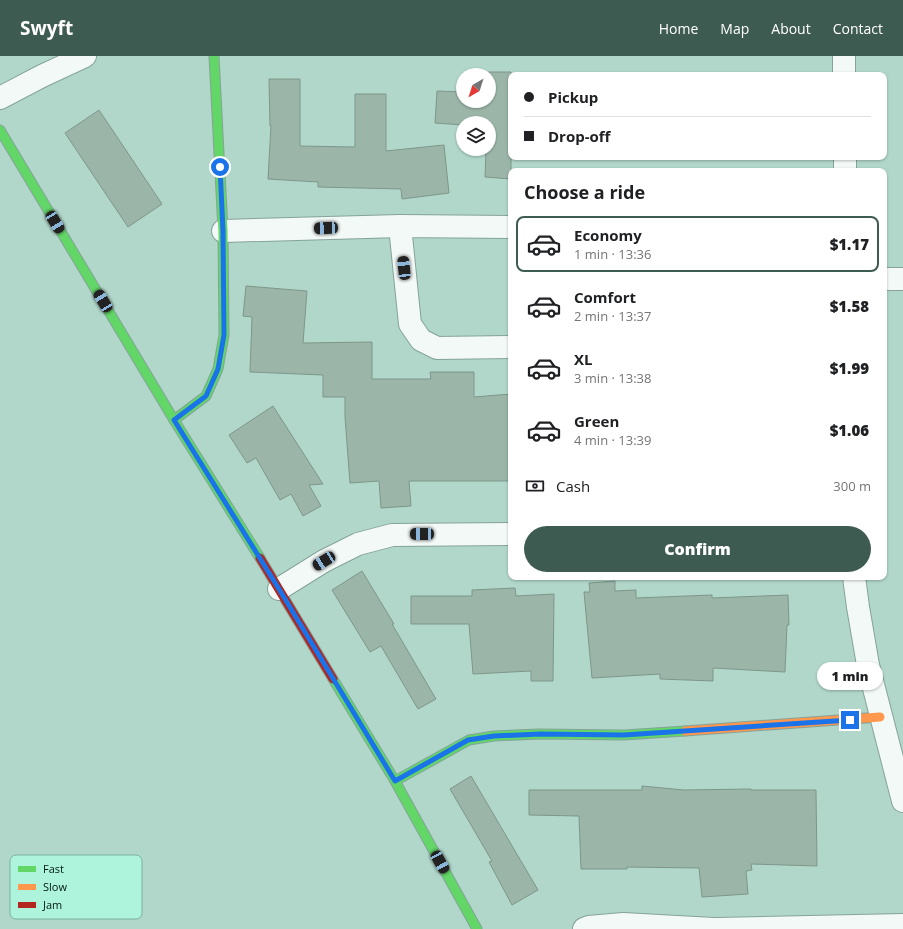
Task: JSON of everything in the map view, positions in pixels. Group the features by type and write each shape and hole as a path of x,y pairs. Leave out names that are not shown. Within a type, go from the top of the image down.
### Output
{"street":[{"path":"0,98 85,56"},
{"path":"174,420 206,396 218,369 224,335 223,231 214,56"},
{"path":"844,56 844,72"},
{"path":"0,130 174,420 279,589 395,781 477,929"},
{"path":"223,231 400,226 508,227"},
{"path":"400,226 410,324 421,340 437,348 508,347"},
{"path":"887,279 903,279"},
{"path":"279,589 324,561 358,544 392,535 508,534"},
{"path":"854,580 868,665 880,718 903,801"},
{"path":"395,781 468,740 494,736 540,734 624,735 880,718"},
{"path":"584,929 589,927 623,924 714,929"},
{"path":"717,929 903,925"}],"building":[{"path":"496,72 508,72 508,160 511,160 511,168 508,168 508,179 485,177 486,156 496,156 496,116 456,116 456,124 435,123 437,91 456,92 456,108 496,108"},
{"path":"269,79 300,79 300,146 355,147 355,94 386,94 386,151 444,145 449,193 402,199 401,189 318,187 318,182 268,179 271,126"},
{"path":"99,110 162,204 128,227 65,133"},
{"path":"246,286 307,291 303,343 372,342 372,379 431,379 430,372 474,372 474,397 508,394 508,481 409,481 411,506 381,508 379,481 350,483 345,397 323,397 323,375 250,372 252,317 243,316"},
{"path":"273,406 323,484 309,485 321,506 303,516 291,494 280,500 256,458 247,463 229,435"},
{"path":"362,571 436,699 418,709 381,646 370,652 332,590"},
{"path":"615,581 615,591 636,590 636,598 712,595 712,598 788,595 789,625 787,625 785,672 713,668 713,681 660,679 660,674 592,678 584,592 590,592 589,583"},
{"path":"515,588 516,596 554,594 553,681 531,681 531,671 473,674 469,624 411,624 411,596 472,596 472,590"},
{"path":"471,776 538,890 512,905 489,862 492,861 450,789"},
{"path":"642,786 684,790 816,790 817,866 751,864 752,870 746,871 748,894 702,897 699,868 627,867 627,869 581,869 579,816 529,815 529,790 642,790"}],"traffic: fast":[{"path":"174,420 206,396 218,369 224,335 223,231 214,56"},
{"path":"0,130 174,420 260,558"},
{"path":"333,679 395,781 477,929"},
{"path":"395,781 469,740 494,736 539,734 624,735 685,731"}],"traffic: slow":[{"path":"685,731 880,717"}],"traffic: jam":[{"path":"260,558 333,679"}],"route":[{"path":"220,167 223,231 224,335 218,369 206,396 174,420 279,589 395,781 468,740 494,736 540,734 624,735 850,720"}]}
